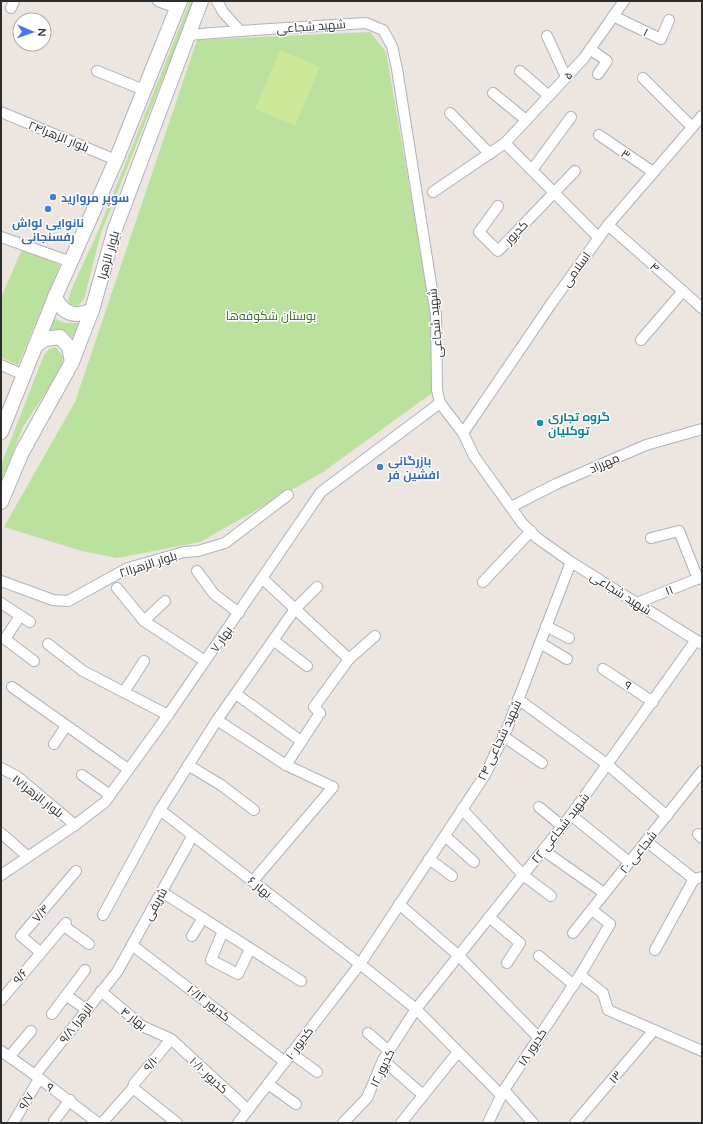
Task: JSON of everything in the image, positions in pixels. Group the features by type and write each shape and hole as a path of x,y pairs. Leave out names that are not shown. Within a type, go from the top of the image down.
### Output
{"main road":[{"name":"بلوار الزهرا","path":"1,502 22,452 72,362 92,310 115,229 201,1"},
{"path":"1,432 55,297 116,160 178,4"},
{"path":"55,297 62,309 70,314 81,314 92,310"},
{"path":"35,346 45,339 60,337 69,347 72,362"}],"street":[{"path":"158,1 178,4"},
{"path":"218,1 223,12 240,31"},
{"name":"۵","path":"433,192 505,143 590,49 624,1"},
{"name":"۱","path":"613,16 661,39 669,20"},
{"name":"شهید شجاعی","path":"187,35 366,24 382,30 392,46 436,315 437,390 440,403 463,433 474,456 522,523 571,562 699,642"},
{"path":"547,36 566,76"},
{"path":"590,49 607,60 598,74"},
{"path":"97,71 144,90"},
{"path":"520,71 549,96"},
{"path":"643,78 692,128"},
{"path":"493,93 526,120"},
{"name":"بلوار الزهرا۲۴","path":"1,112 116,160"},
{"path":"450,113 490,154"},
{"name":"اسلامی","path":"463,433 514,356 608,225 702,116"},
{"path":"532,170 571,117"},
{"name":"۳","path":"598,135 653,172"},
{"path":"505,143 599,238"},
{"name":"کدیور","path":"498,206 479,232 498,251 575,171"},
{"name":"۴","path":"608,225 702,308"},
{"path":"1,237 71,262"},
{"path":"641,340 683,291"},
{"path":"1,365 24,374"},
{"name":"بهار ۷","path":"1,875 75,825 105,802 168,715 321,492 440,403"},
{"name":"مهرزاد","path":"511,507 556,484 646,445 702,429"},
{"name":"بلوار الزهرا۲۱","path":"1,581 53,600 68,601 109,577 128,568 184,552 198,551 225,543 288,495"},
{"path":"483,582 531,531"},
{"path":"651,538 679,531 700,578"},
{"name":"شهید شجاعی ۲۴","path":"360,964 485,775 504,736 571,562"},
{"path":"197,571 214,594 239,613"},
{"name":"۱۱","path":"637,604 700,578"},
{"path":"262,579 349,659"},
{"path":"102,915 160,810 217,720 295,609 317,587"},
{"path":"117,588 144,621 205,661"},
{"path":"144,621 165,601"},
{"path":"1,604 30,622"},
{"path":"20,616 5,639 34,661"},
{"path":"546,626 569,638"},
{"path":"286,765 320,713 314,707 349,659 375,636"},
{"path":"273,640 307,666"},
{"name":"شهید شجاعی ۲۲","path":"416,1009 571,815 653,702 699,642"},
{"path":"540,643 567,659"},
{"path":"48,644 83,671 168,715"},
{"path":"124,692 144,662"},
{"name":"۹","path":"603,669 653,702"},
{"path":"12,686 128,769"},
{"path":"236,694 301,741"},
{"path":"518,699 608,765 666,816"},
{"path":"217,720 286,765 333,787 253,881"},
{"path":"54,744 66,726"},
{"path":"504,736 542,763"},
{"path":"188,765 221,785 254,810"},
{"name":"بلوار الزهرا۱۷","path":"1,768 18,777 75,825"},
{"name":"شجاعی ۲۰","path":"573,933 702,771"},
{"path":"82,775 110,795"},
{"path":"539,807 562,826"},
{"path":"462,809 523,875 550,896"},
{"name":"بهار ۶","path":"160,810 416,1009 458,1052 533,1123"},
{"path":"571,815 630,862"},
{"path":"1,833 28,856"},
{"name":"شریفی","path":"117,972 193,835"},
{"path":"445,836 474,862"},
{"path":"646,841 698,878 655,950"},
{"path":"543,850 604,893"},
{"path":"429,859 452,876"},
{"name":"۷/۴","path":"40,952 21,936 76,871"},
{"path":"162,892 301,981"},
{"path":"399,904 459,956 538,1037"},
{"name":"کدیور ۱۸","path":"488,1123 503,1093 538,1037 574,985 610,924 592,910"},
{"path":"489,917 520,943 506,963"},
{"path":"192,936 203,918"},
{"name":"۹/۶","path":"1,1000 40,952 65,925 89,944"},
{"path":"223,931 210,960 238,974 250,949"},
{"name":"کدیور ۱۰/۱۲","path":"132,945 285,1062"},
{"path":"539,956 574,985"},
{"name":"کدیور ۱۰","path":"238,1123 360,964"},
{"path":"52,1014 67,996 85,970"},
{"name":"الزهرا ۹/۸","path":"37,1077 101,991 117,972"},
{"path":"580,975 603,993 608,1010 702,1051"},
{"name":"بهار ۴","path":"101,991 142,1026 171,1039"},
{"path":"67,996 87,1010"},
{"name":"کدیور ۱۲","path":"343,1123 367,1098 383,1060 416,1009"},
{"name":"۱۳","path":"575,1123 654,1030"},
{"path":"5,1054 31,1031"},
{"path":"368,1033 389,1051"},
{"name":"۹/۱۰","path":"102,1123 133,1088 134,1084 171,1039"},
{"name":"کدیور ۱۰/۱۰","path":"171,1039 248,1110"},
{"path":"401,1123 458,1052"},
{"path":"291,1053 317,1072"},
{"name":"۹","path":"5,1054 70,1100 98,1123"},
{"path":"383,1060 423,1095"},
{"name":"۹/۷","path":"13,1123 37,1077"},
{"path":"268,1084 296,1104"},
{"path":"133,1088 177,1123"},
{"path":"54,1121 70,1100"}],"green space":[{"path":"190,1 194,1 101,233 84,299 78,306 71,305 68,300 72,288 96,236"},
{"name":"بوستان شکوفه‌ها","path":"370,32 386,52 431,312 432,393 323,472 200,542 117,558 82,551 4,527 75,402 197,40"},
{"path":"280,50 320,67 295,126 255,109"},
{"path":"22,249 60,265 18,365 1,357 1,298"},
{"path":"53,318 65,323 82,323 77,340 64,333 49,332"},
{"path":"56,347 63,357 61,369 23,427 1,483 1,465 44,355 49,349"}],"place":[{"name":"سوپر مروارید","path":"53,197"},
{"name":"نانوایی لواش رفسنجانی","path":"48,209"},
{"name":"گروه تجاری توکلیان","path":"540,423"},
{"name":"بازرگانی افشین فر","path":"380,467"}]}
